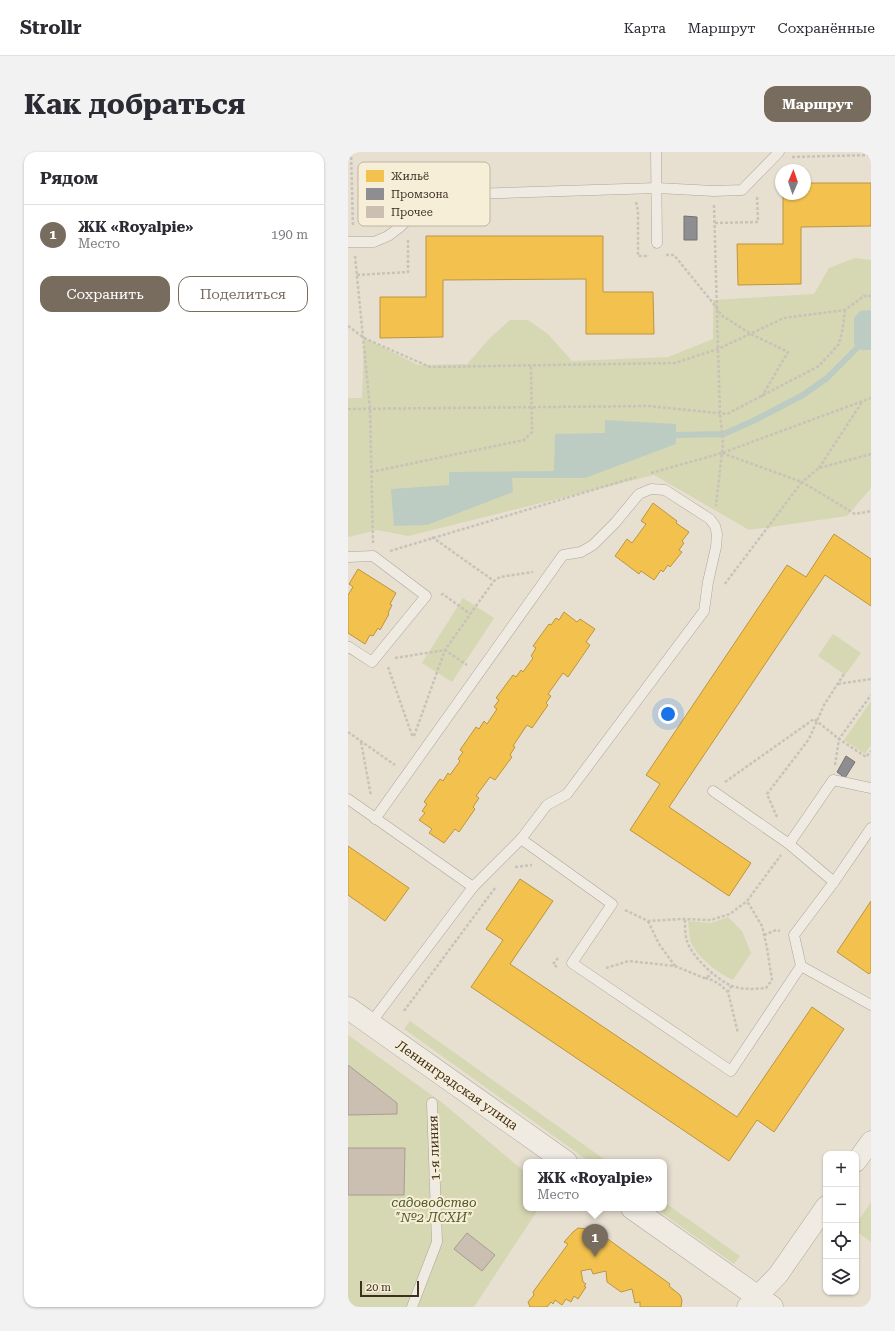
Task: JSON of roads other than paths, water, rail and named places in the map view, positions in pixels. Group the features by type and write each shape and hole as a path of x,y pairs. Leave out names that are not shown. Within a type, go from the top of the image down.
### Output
{"street":[{"name":"Ленинградская улица","path":"348,1008 562,1159"},
{"path":"859,1158 871,1141"},
{"path":"636,1211 758,1303 823,1210"}],"lane":[{"path":"656,152 657,243"},
{"path":"490,192 656,188 714,191 742,190 779,152"},
{"path":"351,242 374,242 388,236 401,226"},
{"path":"370,1024 473,887 521,839 547,805 567,794 704,611 717,534 715,526 710,519 665,490 651,489 639,494 615,523 593,545 581,552 563,555 375,819"},
{"path":"348,558 373,556 426,596 372,662 348,647"},
{"path":"789,844 833,780 871,788"},
{"path":"713,791 789,844 834,882"},
{"path":"348,800 473,887"},
{"path":"521,839 612,904 572,963 731,1072 801,966 794,935 834,882 871,828"},
{"path":"801,966 871,1005"},
{"name":"1-я линия","path":"412,1307 437,1242 432,1103"}],"waterway":[{"path":"676,435 724,434 755,420 803,395 827,378 858,347"}],"place":[{"name":"ЖК «Royalpie»","path":"595,1257"}],"park label":[{"name":"садоводство \"№2 ЛСХИ\"","path":"434,1210"}]}
